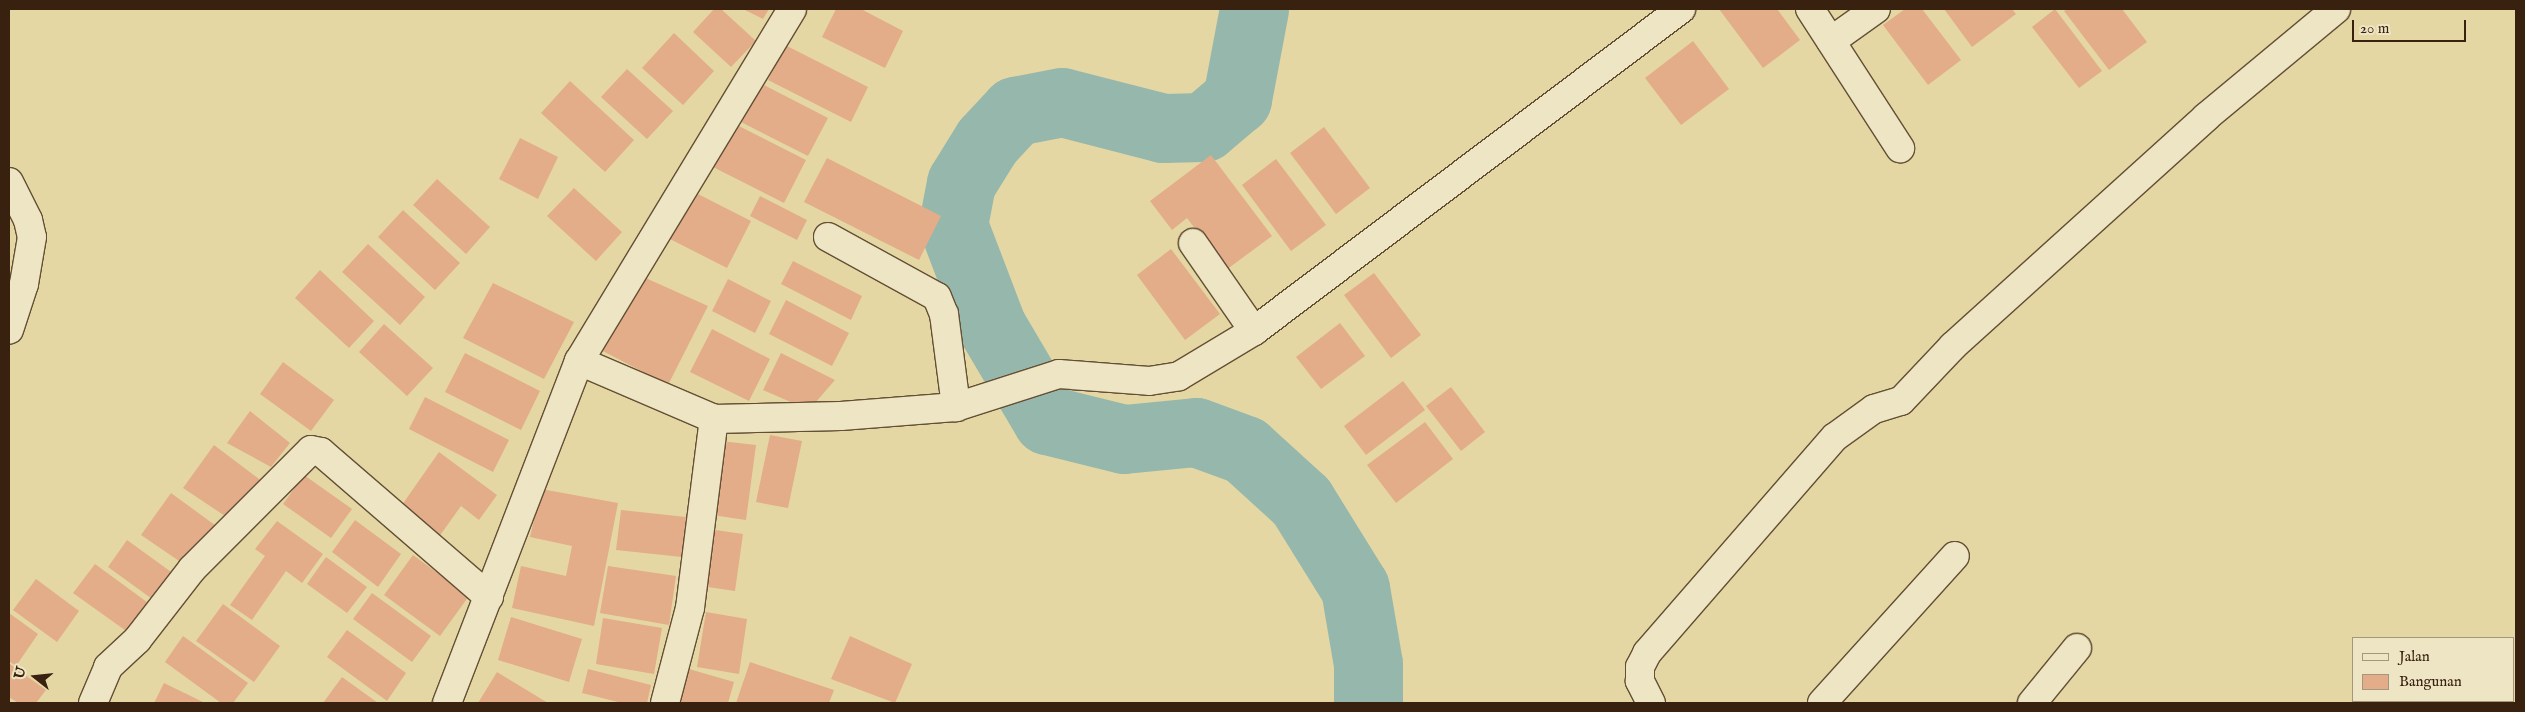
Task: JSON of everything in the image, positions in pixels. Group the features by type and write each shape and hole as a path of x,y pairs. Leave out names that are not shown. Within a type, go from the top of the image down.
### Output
{"street":[{"path":"454,701 489,597 579,361 792,9"},
{"path":"579,361 714,419 842,416 956,407 1058,374 1149,381 1179,376 1254,331 1681,9"},
{"path":"1810,9 1832,40 1900,148"},
{"path":"1832,40 1876,9"},
{"path":"1651,703 1640,681 1640,667 1647,653 1835,437 1874,409 1901,401 1953,346 2199,124 2336,9"},
{"path":"9,182 28,220 32,237 24,284 9,330"},
{"path":"828,237 937,297 944,314 956,407"},
{"path":"1193,243 1254,331"},
{"path":"665,703 690,608 714,419"},
{"path":"93,703 108,668 137,640 192,569 302,455 311,450 321,452 489,597"},
{"path":"1822,703 1955,556"},
{"path":"2032,703 2077,648"}],"building":[{"path":"714,9 721,9 756,41 731,67 693,32"},
{"path":"743,9 769,9 763,19"},
{"path":"836,9 861,9 903,31 885,68 822,37"},
{"path":"1719,9 1777,9 1800,40 1763,68"},
{"path":"1905,9 1922,9 1961,60 1928,85 1883,25"},
{"path":"1944,9 2012,9 2016,14 1972,47"},
{"path":"2055,9 2102,71 2079,88 2032,27"},
{"path":"2068,9 2122,9 2147,42 2109,70 2064,11"},
{"path":"674,33 714,71 683,105 642,68"},
{"path":"1693,41 1729,89 1681,125 1645,78"},
{"path":"785,45 868,87 851,122 768,80"},
{"path":"627,69 673,111 647,139 601,97"},
{"path":"570,81 634,140 605,172 541,113"},
{"path":"760,83 828,118 808,156 741,122"},
{"path":"735,124 806,160 784,203 713,167"},
{"path":"1324,127 1370,188 1336,214 1290,153"},
{"path":"520,138 558,157 538,199 499,179"},
{"path":"1211,155 1272,236 1226,270 1187,218 1172,230 1150,201"},
{"path":"827,158 941,216 919,260 804,202"},
{"path":"1276,159 1326,225 1291,251 1242,185"},
{"path":"437,179 490,227 466,254 413,205"},
{"path":"574,188 622,232 596,261 547,216"},
{"path":"694,192 751,221 727,268 670,239"},
{"path":"760,196 807,220 797,240 750,216"},
{"path":"403,210 460,263 435,290 378,237"},
{"path":"368,244 425,297 400,325 342,272"},
{"path":"1171,249 1220,314 1185,340 1137,275"},
{"path":"793,261 862,296 851,320 781,284"},
{"path":"320,270 374,321 349,348 295,298"},
{"path":"1374,273 1421,335 1391,358 1344,295"},
{"path":"639,275 708,306 668,385 599,349"},
{"path":"728,279 771,301 755,333 712,311"},
{"path":"493,283 574,322 544,379 463,338"},
{"path":"786,300 849,333 832,366 769,334"},
{"path":"1340,323 1365,356 1321,389 1296,357"},
{"path":"384,324 433,368 407,396 359,352"},
{"path":"712,329 770,359 749,401 690,372"},
{"path":"465,353 540,391 521,430 445,392"},
{"path":"781,353 835,380 809,410 763,390"},
{"path":"283,362 334,400 311,431 260,394"},
{"path":"1403,381 1425,410 1366,455 1344,426"},
{"path":"1451,387 1485,432 1461,451 1426,406"},
{"path":"425,397 509,440 493,472 409,429"},
{"path":"250,411 290,443 271,467 227,443"},
{"path":"1425,422 1453,459 1396,503 1367,465"},
{"path":"770,435 802,441 788,508 756,502"},
{"path":"721,441 756,445 746,520 712,515"},
{"path":"214,445 267,485 225,516 183,488"},
{"path":"439,452 497,495 479,520 461,506 436,541 397,512"},
{"path":"304,475 352,509 331,538 283,504"},
{"path":"541,489 618,503 594,626 512,608 521,566 566,576 572,546 530,537"},
{"path":"171,493 219,528 185,565 141,535"},
{"path":"621,510 686,517 682,557 616,550"},
{"path":"355,520 401,554 378,587 332,552"},
{"path":"277,521 323,554 302,583 286,571 252,620 230,605 265,556 255,549"},
{"path":"709,529 743,534 735,591 701,586"},
{"path":"127,540 174,574 155,601 108,567"},
{"path":"413,555 469,596 440,636 384,595"},
{"path":"326,557 367,587 347,613 307,584"},
{"path":"95,564 151,605 129,633 73,593"},
{"path":"608,566 676,576 669,625 600,613"},
{"path":"36,579 79,611 57,642 13,610"},
{"path":"372,593 431,636 412,662 353,619"},
{"path":"223,604 280,646 254,682 196,641"},
{"path":"706,612 747,619 739,674 697,667"},
{"path":"9,613 38,634 16,666 9,661"},
{"path":"511,617 582,639 569,682 498,660"},
{"path":"603,618 662,628 654,674 596,664"},
{"path":"347,630 406,673 387,701 327,657"},
{"path":"183,636 248,683 233,703 221,703 165,662"},
{"path":"850,636 912,664 895,703 831,679"},
{"path":"750,662 834,690 829,703 736,703"},
{"path":"10,664 46,690 36,703 18,703 9,697"},
{"path":"588,669 651,685 647,703 622,703 582,693"},
{"path":"689,669 734,682 728,703 679,703"},
{"path":"497,672 548,703 478,703"},
{"path":"342,677 378,703 323,703"},
{"path":"164,683 205,703 154,703"}],"waterway":[{"path":"1254,9 1237,99 1204,127 1163,128 1062,102 1015,111 987,141 961,183 953,225 992,327 1047,420 1124,439 1196,432 1245,450 1301,501 1355,588 1368,664 1368,703"}]}
